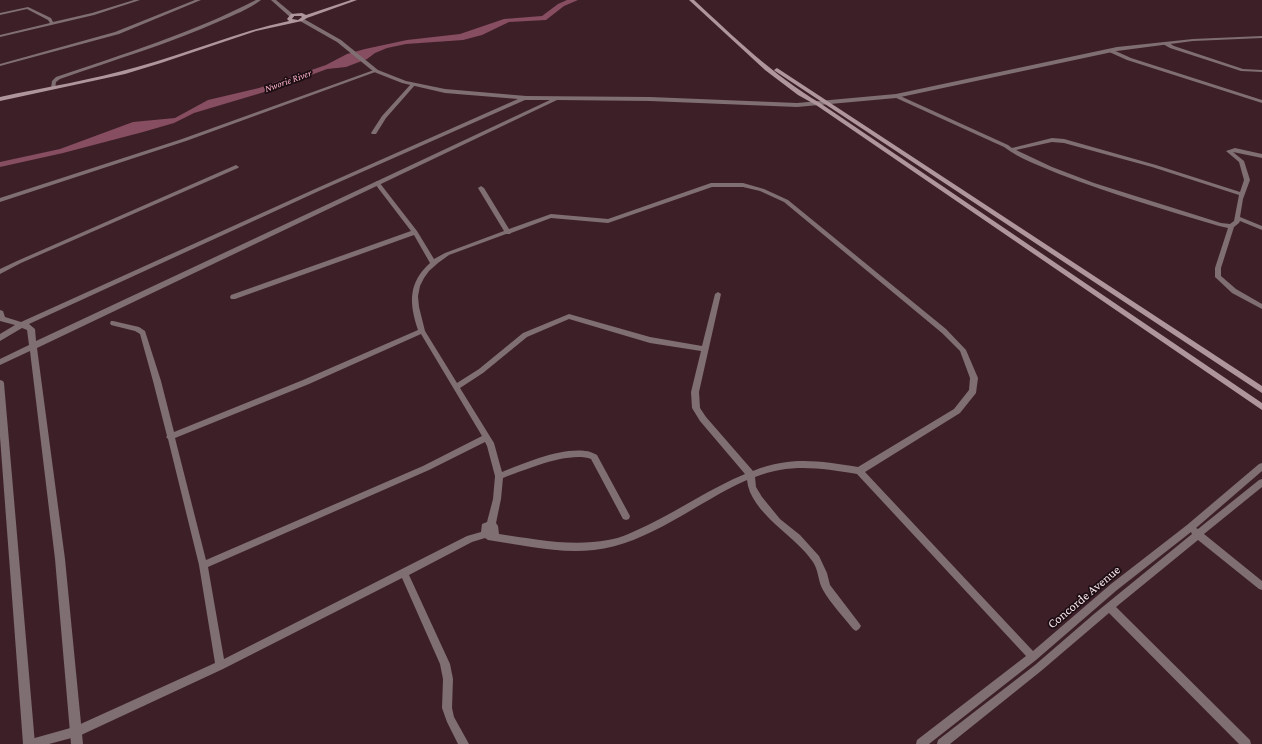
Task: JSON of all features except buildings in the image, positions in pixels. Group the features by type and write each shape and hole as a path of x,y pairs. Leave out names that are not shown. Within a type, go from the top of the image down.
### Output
{"main road":[{"path":"0,95 138,69 346,0"},
{"path":"292,18 304,18 355,0"},
{"path":"691,0 763,65 801,94 818,104 1262,407"},
{"path":"699,0 783,74 1262,390"},
{"path":"300,14 304,18"},
{"path":"0,99 53,86"}],"street":[{"path":"0,36 52,24 138,0"},
{"path":"0,65 117,33 199,0"},
{"path":"53,86 58,78 106,63 198,29 238,12 259,0"},
{"path":"276,0 292,18"},
{"path":"0,14 28,8 50,19 52,24"},
{"path":"304,18 338,41 376,71 413,85 472,95 526,98 650,99 798,105 896,96 1109,50 1165,43 1262,37"},
{"path":"1165,43 1172,47 1243,70 1262,71"},
{"path":"1109,50 1129,59 1262,102"},
{"path":"0,200 184,140 376,71"},
{"path":"374,133 384,117 413,85"},
{"path":"896,96 1062,173 1114,192 1221,225 1235,225 1242,194 1247,180 1241,161 1229,151 1235,150 1262,156"},
{"path":"0,338 23,324 368,167 526,98"},
{"path":"0,362 557,98"},
{"path":"1011,150 1052,140 1064,140 1154,166 1242,194"},
{"path":"0,272 19,262 236,166"},
{"path":"377,183 415,232 433,262"},
{"path":"494,527 499,476 491,445 422,331 414,306 415,292 424,272 433,262 447,254 551,216 608,221 711,185 743,185 762,190 786,201 944,331 963,350 974,378 973,391 957,411 859,472"},
{"path":"481,188 508,232"},
{"path":"1237,218 1262,228"},
{"path":"1231,226 1218,268 1218,277 1234,291 1262,307"},
{"path":"233,297 415,232"},
{"path":"718,294 695,392 696,408 703,419 750,475 752,488 759,500 777,522 797,538 816,559 823,573 826,587 856,626"},
{"path":"0,313 2,318 10,322 23,324 31,329 60,559 77,744"},
{"path":"456,387 481,371 525,335 569,316 650,340 705,349"},
{"path":"113,323 137,329 143,333 157,381 203,565 220,666"},
{"path":"170,437 306,382 422,331"},
{"path":"0,383 30,744 75,732 220,666 404,574 470,539 486,534 583,548 610,544 634,536 676,516 750,475 776,467 799,464 823,464 859,472 1033,657"},
{"path":"203,565 426,468 487,437"},
{"path":"499,476 571,455 590,454 594,457 626,516"},
{"name":"Concorde Avenue","path":"921,744 1033,657 1114,587 1190,528 1262,466"},
{"name":"Concorde Avenue","path":"942,744 1038,668 1109,607 1262,482"},
{"path":"486,534 488,525 514,539"},
{"path":"1190,528 1262,586"},
{"path":"404,574 445,664 448,679 447,708 450,719 464,744"},
{"path":"1109,607 1246,744"}],"water":[{"name":"Nworie River","path":"567,0 578,0 564,6 546,20 509,22 482,35 463,40 406,44 387,48 375,53 367,59 346,67 327,69 271,90 194,113 174,123 63,153 0,167 0,162 60,149 133,122 175,118 208,100 259,88 326,65 347,54 407,40 460,34 504,19 542,16 558,4"}]}
